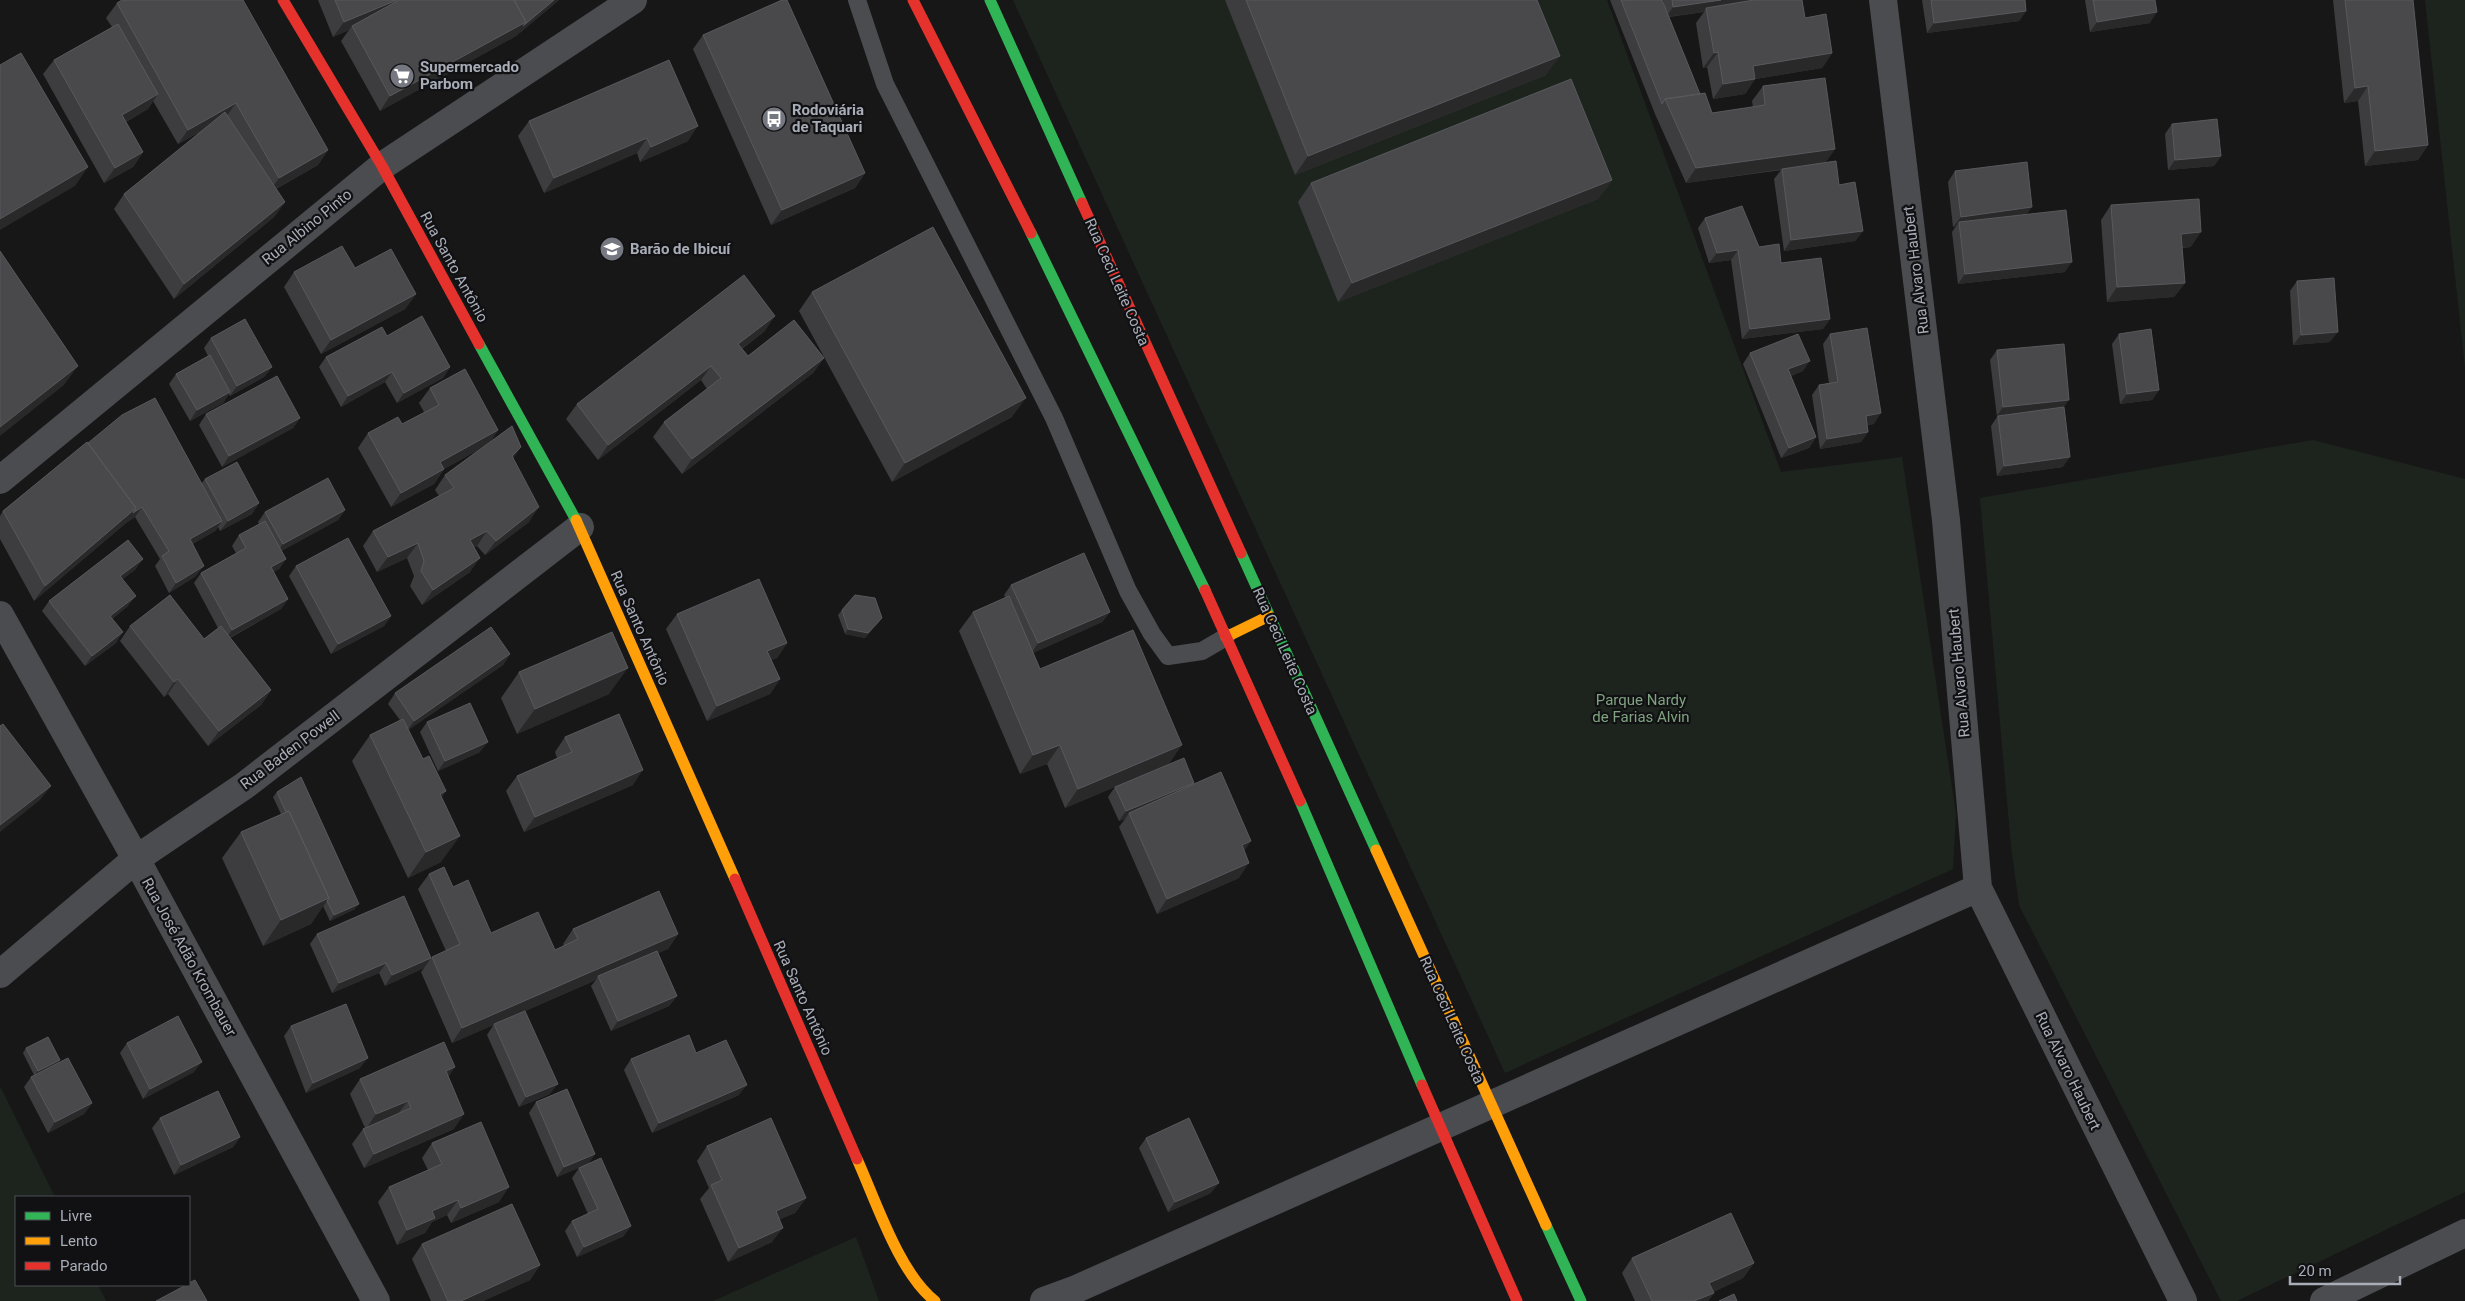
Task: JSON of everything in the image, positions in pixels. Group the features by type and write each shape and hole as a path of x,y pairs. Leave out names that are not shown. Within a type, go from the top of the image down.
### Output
{"street":[{"name":"Rua Santo Antônio","path":"283,0 382,166 580,527 899,1254 922,1291 935,1301"},
{"name":"Rua Albino Pinto","path":"0,480 382,166 633,0"},
{"path":"913,0 1061,290 1226,637 1285,767 1439,1127 1518,1301"},
{"name":"Rua Ceci Leite Costa","path":"990,0 1581,1301"},
{"name":"Rua Alvaro Haubert","path":"1883,0 1946,520 1978,888 2182,1301"},
{"name":"Rua Baden Powell","path":"0,974 136,859 244,786 580,527"},
{"name":"Rua José Adão Krombauer","path":"0,615 136,859 376,1301"},
{"path":"1226,637 1269,616"},
{"path":"1044,1301 1074,1290 1978,888"},
{"path":"2324,1301 2465,1233"}],"lane":[{"path":"857,0 885,84 1054,418 1128,591 1152,634 1168,656 1202,651 1226,637"}],"green space":[{"name":"Parque Nardy de Farias Alvin","path":"1013,0 1607,0 1781,472 1902,457 1956,814 1953,869 1505,1073"},
{"path":"2425,0 2465,0 2465,368"},
{"path":"2313,440 2465,479 2465,1192 2237,1301 2221,1301 2019,905 2011,846 1980,498"},
{"path":"0,1086 55,1196 15,1196 15,1286 98,1286 106,1301 0,1301"},
{"path":"856,1237 879,1301 713,1301"}],"building":[{"path":"122,0 243,0 328,150 279,178 236,103 188,130 117,3"},
{"path":"335,0 397,0 344,22"},
{"name":"Supermercado Parbom","path":"399,0 514,0 526,22 390,96 352,26"},
{"path":"514,0 554,0 523,26 526,22"},
{"name":"Rodoviária de Taquari","path":"782,0 787,0 865,173 782,210 703,35"},
{"path":"1246,0 1537,0 1560,56 1308,156"},
{"path":"1621,0 1662,0 1700,94 1665,99 1662,104"},
{"path":"1672,0 1721,0 1673,7"},
{"path":"1754,0 1802,0 1805,18 1826,14 1832,53 1753,66 1755,79 1723,84 1718,52 1714,53 1706,8"},
{"path":"1931,0 2025,0 2026,11 1934,23"},
{"path":"2093,0 2155,0 2157,12 2097,22"},
{"path":"2345,0 2413,0 2428,145 2375,151 2368,86 2355,88"},
{"path":"118,24 158,94 122,115 143,152 115,168 54,60"},
{"path":"21,53 88,167 0,219 0,65"},
{"path":"669,60 698,126 651,147 647,138 554,178 529,121"},
{"path":"1825,78 1835,149 1696,168 1665,99 1705,93 1712,113 1765,105 1763,86"},
{"path":"1571,79 1612,180 1352,283 1311,183"},
{"path":"225,112 285,202 184,284 124,194"},
{"path":"2217,119 2221,156 2175,160 2172,124"},
{"path":"1836,161 1839,185 1855,182 1863,231 1791,240 1782,169"},
{"path":"2027,162 2032,207 1961,217 1955,171"},
{"path":"2199,199 2201,232 2181,234 2185,283 2117,287 2111,205"},
{"path":"1742,206 1759,247 1779,244 1781,263 1821,258 1830,319 1750,329 1738,250 1717,253 1705,218"},
{"path":"2066,210 2072,262 1965,274 1959,222"},
{"path":"933,227 1026,398 905,463 812,292"},
{"path":"342,246 355,268 391,249 416,294 331,340 294,272"},
{"path":"0,251 78,366 0,427"},
{"path":"744,275 775,316 738,344 748,356 794,320 824,358 692,459 664,422 721,378 711,366 608,445 577,404"},
{"path":"2334,278 2338,332 2301,335 2297,281"},
{"path":"422,316 450,367 404,393 392,372 348,396 326,357 382,327 387,336"},
{"path":"245,319 272,367 237,386 211,338"},
{"path":"1867,328 1881,413 1866,416 1868,432 1827,439 1819,385 1838,382 1830,334"},
{"path":"2151,329 2159,390 2127,394 2119,334"},
{"path":"1798,334 1810,361 1788,369 1816,437 1789,448 1750,353"},
{"path":"2064,344 2069,400 2003,407 1997,350"},
{"path":"210,355 230,392 197,410 176,374"},
{"path":"465,369 498,430 440,462 444,469 401,493 368,433 398,417 402,424 439,405 430,388"},
{"path":"277,376 300,418 229,456 206,414"},
{"path":"155,398 222,521 190,539 204,566 176,583 162,556 169,551 142,507 133,513 136,508 88,443 122,415"},
{"path":"2064,407 2070,457 2004,466 1998,416"},
{"path":"512,426 521,447 512,456 539,507 496,541 487,531 470,540 480,558 433,590 421,571 424,561 418,543 388,557 373,531 454,488 445,475"},
{"path":"87,442 136,508 45,586 3,511"},
{"path":"237,462 259,503 228,521 205,479"},
{"path":"328,478 345,510 283,544 265,512"},
{"path":"265,521 286,559 271,567 288,599 232,630 201,573 246,548 239,535"},
{"path":"348,538 391,616 338,644 296,566"},
{"path":"128,540 143,559 120,576 136,596 110,616 123,632 92,656 49,601"},
{"path":"1084,553 1110,612 1038,643 1011,585"},
{"path":"759,579 787,643 767,651 780,679 717,706 677,614"},
{"path":"170,595 204,639 221,626 271,690 219,731 178,679 174,682 130,626"},
{"path":"855,595 875,598 882,618 868,633 848,629 842,610"},
{"path":"1009,596 1040,669 1133,630 1182,745 1078,789 1060,745 1033,755 973,612"},
{"path":"491,627 510,654 414,721 395,693"},
{"path":"612,632 628,668 535,709 519,672"},
{"path":"470,703 488,742 445,761 427,722"},
{"path":"619,714 643,770 535,817 517,776 572,752 565,737"},
{"path":"403,719 423,759 429,756 446,791 440,794 460,836 426,852 370,735"},
{"path":"3,724 51,786 0,825 0,726"},
{"path":"1184,758 1194,783 1126,811 1115,787"},
{"path":"1221,772 1251,841 1242,845 1249,863 1167,899 1129,813"},
{"path":"301,777 359,904 334,915 327,901 329,898 289,811 286,812 277,792"},
{"path":"289,811 329,898 281,920 241,832"},
{"path":"444,867 453,887 468,880 491,933 538,912 555,950 578,939 573,929 659,891 678,934 462,1028 432,957 460,944 429,874"},
{"path":"404,896 431,958 392,975 386,963 339,983 317,934"},
{"path":"657,951 677,996 618,1021 598,976"},
{"path":"346,1004 368,1058 313,1083 291,1026"},
{"path":"525,1011 558,1084 526,1097 494,1024"},
{"path":"178,1016 202,1062 150,1089 127,1043"},
{"path":"689,1035 696,1053 726,1040 747,1085 659,1123 631,1059"},
{"path":"48,1037 60,1060 38,1071 26,1048"},
{"path":"444,1042 455,1067 446,1071 464,1114 374,1154 363,1129 411,1108 408,1101 376,1114 360,1079"},
{"path":"68,1058 92,1103 55,1122 31,1077"},
{"path":"567,1089 595,1154 564,1167 536,1102"},
{"path":"218,1091 240,1137 181,1165 160,1118"},
{"path":"771,1118 806,1198 776,1211 783,1228 739,1248 711,1185 722,1180 707,1146"},
{"path":"1189,1118 1219,1183 1175,1202 1146,1138"},
{"path":"481,1122 509,1187 461,1208 458,1200 432,1211 435,1218 407,1230 389,1187 442,1164 432,1143"},
{"path":"601,1158 631,1226 584,1247 572,1221 598,1209 579,1168"},
{"path":"512,1204 540,1265 461,1301 448,1301 422,1244"},
{"path":"1731,1213 1754,1263 1709,1283 1714,1293 1694,1301 1652,1301 1632,1258"},
{"path":"195,1280 207,1301 156,1301 184,1286 190,1286 190,1282"},
{"path":"1734,1294 1737,1301 1719,1301"}],"traffic: fast":[{"path":"990,0 1082,203"},
{"path":"1031,233 1205,590"},
{"path":"479,344 576,520"},
{"path":"1241,553 1376,850"},
{"path":"1300,801 1422,1085"},
{"path":"1546,1225 1581,1301"}],"traffic: slow":[{"path":"576,520 735,879"},
{"path":"1226,637 1269,616"},
{"path":"1376,850 1546,1225"},
{"path":"857,1159 900,1255 922,1289 935,1301"}],"traffic: jam":[{"path":"283,0 382,166 479,344"},
{"path":"913,0 1031,233"},
{"path":"1082,203 1241,553"},
{"path":"1205,590 1300,801"},
{"path":"735,879 857,1159"},
{"path":"1422,1085 1517,1301"}],"place":[{"name":"Supermercado Parbom","path":"402,76"},
{"name":"Rodoviária de Taquari","path":"774,119"},
{"name":"Barão de Ibicuí","path":"612,249"}]}
